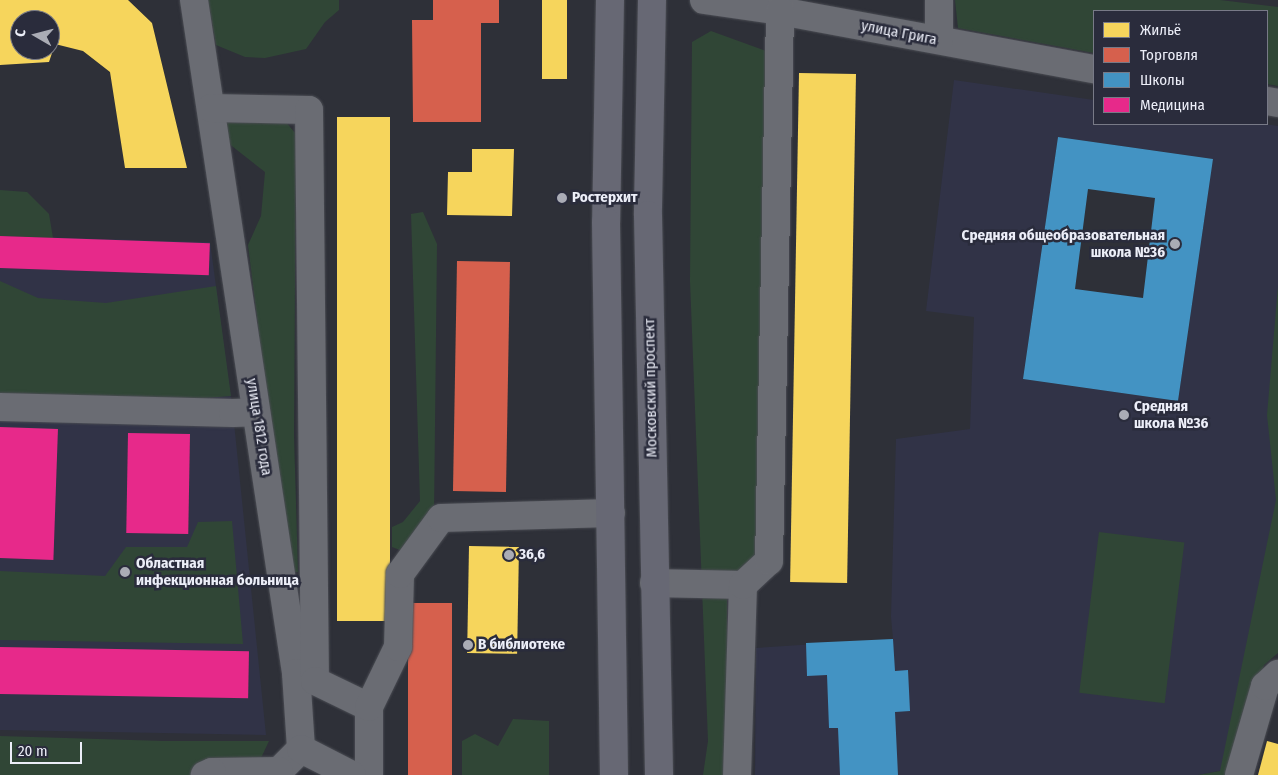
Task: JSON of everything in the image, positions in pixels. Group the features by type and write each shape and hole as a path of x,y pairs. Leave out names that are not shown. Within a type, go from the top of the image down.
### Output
{"main road":[{"path":"610,0 606,222 612,513 614,775"},
{"name":"Московский проспект","path":"652,0 648,215 659,775"}],"street":[{"name":"улица 1812 года","path":"194,0 256,412 306,677 301,749"},
{"name":"улица Грига","path":"704,0 780,11 1093,69"},
{"path":"939,0 939,40"},
{"path":"737,775 743,585 768,561 780,11"},
{"path":"211,108 310,110 306,677 369,707"},
{"path":"0,407 256,412"},
{"path":"368,775 369,707 398,647 400,574 441,518 612,513"},
{"path":"654,583 743,585"},
{"path":"1239,775 1274,683"},
{"path":"205,775 212,772 279,771 301,749 352,775"}],"shaded area":[{"name":"Средняя школа №36","path":"954,80 1093,100 1093,125 1278,126 1278,491 1234,768 1198,775 755,775 756,648 893,639 891,617 896,439 970,429 974,317 926,311","holes":["1058,137 1213,159 1178,401 1023,379"]},
{"name":"Областная инфекционная больница","path":"0,236 210,242 233,413 266,735 0,730"}],"green space":[{"path":"208,0 339,0 339,10 325,22 306,49 265,58 245,57 216,45"},
{"path":"955,0 1220,0 1278,7 1278,86 1268,84 1268,10 1093,10 1093,53 958,28"},
{"path":"711,31 766,51 759,559 727,596 728,775 703,775 708,741 690,281 692,42"},
{"path":"274,108 296,134 294,435 298,572 292,572 285,546 248,245 261,216 265,172 228,143 226,120"},
{"path":"0,190 27,192 49,214 53,238 0,236"},
{"path":"423,212 437,244 434,516 405,552 392,547 392,527 403,522 420,501 411,214"},
{"path":"0,281 38,298 106,303 216,286 231,396 145,403 0,397"},
{"path":"1278,286 1278,653 1264,665 1230,775 1198,775 1220,771 1276,500 1267,415"},
{"path":"232,521 243,644 0,640 0,571 105,576 126,547 187,547 198,522"},
{"path":"1099,532 1184,542 1165,703 1079,693"},
{"path":"513,719 549,721 549,775 462,775 462,741 475,734 498,746"},
{"path":"0,736 164,741 269,741 253,775 0,775"}],"building: Жильё":[{"path":"0,0 128,0 152,23 187,168 125,168 110,72 83,51 60,45 60,10 10,10 10,60 50,60 49,62 0,65"},
{"path":"542,0 567,0 567,79 542,79"},
{"path":"799,73 856,74 847,583 790,582"},
{"path":"337,117 390,117 390,621 337,621"},
{"path":"472,149 514,149 512,216 447,215 448,172 472,172"},
{"path":"469,546 519,547 517,654 467,653"},
{"path":"1267,741 1278,744 1278,775 1258,775"}],"building: Торговля":[{"path":"433,0 499,0 499,23 481,23 481,122 413,122 412,20 433,20"},
{"path":"457,261 510,262 506,492 453,491"},
{"path":"408,603 452,603 452,775 408,775"}],"building: Школы":[{"name":"Средняя общеобразовательная школа №36","path":"1058,137 1213,159 1178,401 1023,379","holes":["1088,189 1155,198 1143,298 1075,289"]},
{"path":"893,639 895,671 908,670 910,711 895,712 898,775 840,775 838,728 829,728 827,675 807,676 806,643"}],"building: Медицина":[{"path":"0,236 210,243 209,275 0,268"},
{"path":"0,427 58,429 53,560 0,558"},
{"path":"128,433 190,434 188,534 126,533"},
{"path":"0,647 249,651 248,698 0,694"}],"place":[{"name":"Ростерхит","path":"562,198"},
{"name":"Средняя общеобразовательная школа №36","path":"1175,244"},
{"name":"Средняя школа №36","path":"1124,415"},
{"name":"36,6","path":"509,555"},
{"name":"Областная инфекционная больница","path":"125,572"},
{"name":"В библиотеке","path":"468,645"}]}
